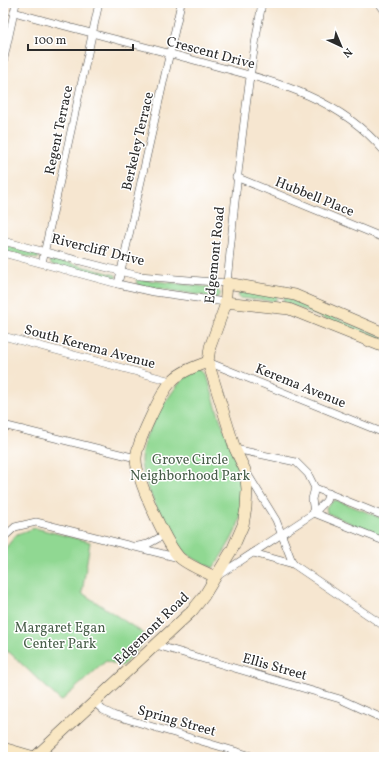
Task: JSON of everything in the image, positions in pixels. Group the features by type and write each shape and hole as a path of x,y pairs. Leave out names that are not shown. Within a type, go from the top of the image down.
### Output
{"street":[{"path":"3,63 16,3"},
{"name":"Regent Terrace","path":"42,263 99,3"},
{"name":"Berkeley Terrace","path":"118,284 181,3"},
{"name":"Edgemont Road","path":"35,757 197,605 233,548 243,526 247,489 245,470 235,449 208,362 210,347 226,302 236,177 249,76 262,3"},
{"path":"379,3 384,10"},
{"name":"Crescent Drive","path":"14,12 249,76 304,93 345,114 362,128 384,151"},
{"name":"Hubbell Place","path":"236,177 384,238"},
{"name":"Rivercliff Drive","path":"3,241 139,276 227,283 295,295 384,333"},
{"name":"Rivercliff Drive","path":"3,253 118,284 154,292 226,302 278,306 384,347"},
{"path":"278,306 281,293"},
{"name":"South Kerema Avenue","path":"3,336 171,381"},
{"path":"179,558 148,500 137,468 136,458 150,418 171,381 194,366 208,362"},
{"name":"Kerema Avenue","path":"208,362 384,433"},
{"path":"3,425 136,458"},
{"path":"235,449 296,462 308,474 315,488 312,499 314,513"},
{"path":"245,470 276,520 293,564"},
{"path":"315,488 384,516"},
{"path":"3,538 15,527 36,522 179,558 215,577 314,513 326,502 329,493"},
{"path":"314,513 384,541"},
{"path":"136,546 148,544 166,534"},
{"path":"253,553 293,564 384,626"},
{"name":"Ellis Street","path":"156,645 340,699 384,719"},
{"name":"Spring Street","path":"94,702 103,710 112,715 255,757"},
{"path":"3,748 35,757"}],"green space":[{"path":"3,245 37,254 39,256 38,259 3,251"},
{"path":"52,258 116,275 116,278 113,280 53,265 50,262"},
{"path":"139,279 216,288 221,294 217,298 138,285 136,280"},
{"path":"240,291 276,293 277,296 276,300 273,301 240,298 238,296"},
{"path":"284,297 384,337 384,343 284,302"},
{"name":"Grove Circle Neighborhood Park","path":"203,371 207,375 217,411 237,464 242,489 243,501 239,521 230,542 213,568 190,556 184,551 171,534 157,509 146,483 141,462 143,446 157,414 179,383 191,373"},
{"path":"336,500 384,519 384,538 327,513 326,507"},
{"name":"Margaret Egan Center Park","path":"35,528 90,542 82,593 149,637 122,666 106,661 61,701 9,652 3,651 3,551 17,534"}]}
